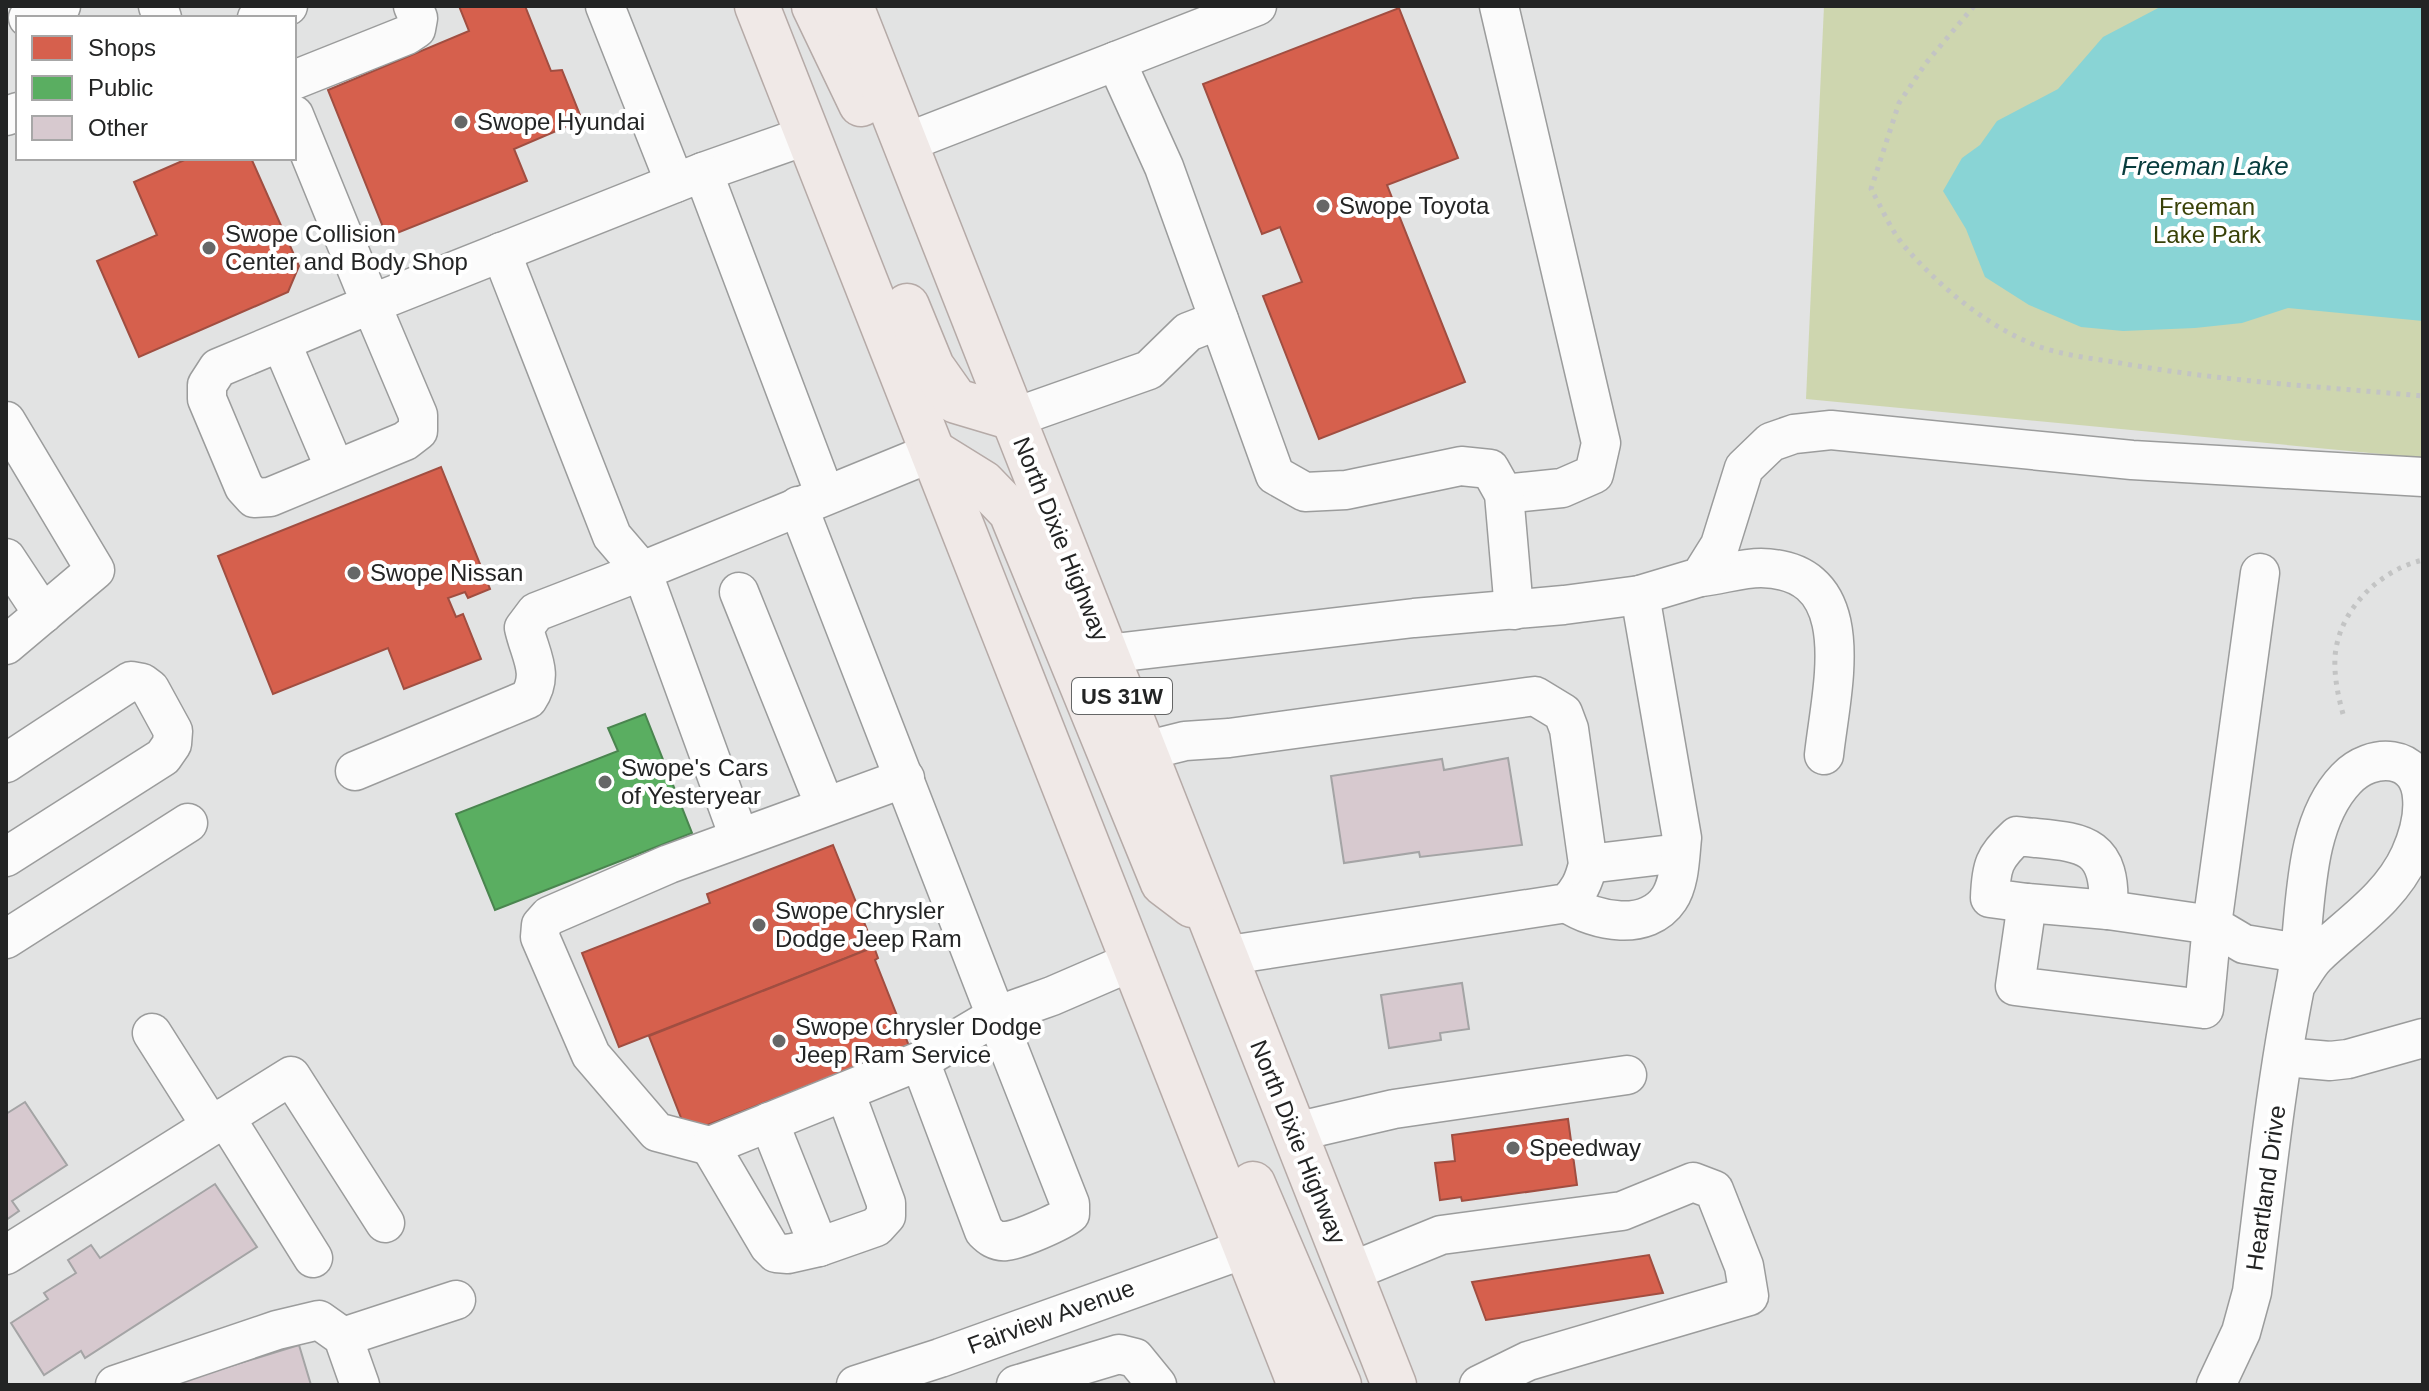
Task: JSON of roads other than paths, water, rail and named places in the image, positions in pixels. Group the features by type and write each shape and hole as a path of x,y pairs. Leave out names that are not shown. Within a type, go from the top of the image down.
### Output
{"main road":[{"path":"814,6 857,93 961,360 1007,402"},
{"name":"North Dixie Highway","path":"851,6 1394,1385"},
{"path":"763,21 795,49 810,69 932,367 956,401 1007,402"},
{"name":"US 31W","path":"763,21 1300,1385"},
{"path":"933,452 983,483 1011,512 1163,883 1207,915"},
{"path":"1082,827 1110,852 1339,1385"}],"street":[{"path":"34,16 61,6"},
{"path":"262,16 288,6"},
{"path":"296,79 407,35 416,29 418,18 413,6"},
{"path":"605,6 689,178 811,500 905,778 1070,1204 1070,1214 1005,1242 991,1239 984,1231 920,1061"},
{"path":"905,143 1257,6"},
{"path":"1499,6 1601,443 1594,474 1562,488 1504,494"},
{"path":"1116,61 1164,167 1275,475 1305,492 1346,490 1461,466 1490,469 1504,494 1514,610"},
{"path":"296,120 371,304 418,415 418,431 405,441 270,497 254,498 244,487 207,399 207,385 218,368 371,304 501,252 808,135"},
{"path":"501,252 612,536 642,571 739,837"},
{"path":"1007,402 1149,370 1188,332 1219,320"},
{"path":"281,342 335,469"},
{"path":"6,421 95,570 6,645"},
{"path":"1700,577 1720,545 1744,468 1771,442 1794,434 1831,430 2132,460 2423,477"},
{"path":"355,771 528,699 537,686 537,678 524,628 536,612 933,452"},
{"path":"6,558 43,614"},
{"path":"1106,654 1640,595 1700,577 1761,568 1801,575 1826,601 1836,643 1824,755"},
{"path":"2027,903 2015,986 2204,1009 2212,925 2260,573"},
{"path":"739,592 825,806"},
{"path":"1567,903 1596,916 1619,920 1643,919 1671,898 1682,838 1640,595"},
{"path":"6,763 131,681 142,683 150,689 173,731 172,744 163,757 6,857"},
{"path":"1145,751 1185,741 1229,738 1535,696 1563,713 1569,729 1588,864 1585,880 1567,903 1223,956"},
{"name":"Heartland Drive","path":"2216,1385 2241,1332 2252,1292 2304,902 2318,835 2330,802 2353,772 2368,762 2385,760 2403,764 2416,776 2422,794 2418,847 2381,898 2314,958 2297,969"},
{"path":"905,778 739,837 549,916 541,925 540,937 591,1055 657,1132 710,1146 920,1061 996,1016 1133,961"},
{"path":"6,939 188,823"},
{"path":"2108,910 2109,885 2103,863 2084,844 2017,836 1998,853 1990,872 1990,898 2212,925 2297,969"},
{"path":"1588,864 1680,853"},
{"path":"152,1033 313,1258"},
{"path":"2284,1057 2330,1061 2348,1059 2423,1038"},
{"path":"1295,1132 1394,1109 1627,1075"},
{"path":"6,1255 291,1076 385,1223"},
{"path":"710,1146 776,1253 788,1254 819,1247 876,1227 886,1216 886,1203 845,1092"},
{"path":"769,1122 819,1247"},
{"path":"1350,1272 1441,1235 1622,1211 1693,1182 1714,1190 1744,1266 1749,1296 1528,1361 1479,1385"},
{"name":"Fairview Avenue","path":"856,1385 1247,1248"},
{"path":"343,1337 456,1300"},
{"path":"115,1385 277,1330 319,1320 343,1337 360,1385"},
{"path":"1016,1385 1119,1354 1135,1358 1157,1385"}],"water":[{"name":"Freeman Lake","path":"2162,6 2423,6 2423,321 2288,308 2242,323 2195,328 2123,331 2081,327 2029,305 1985,277 1966,229 1943,191 1962,158 1980,145 1997,121 2058,89 2103,37"}],"place":[{"name":"Swope Hyundai","path":"461,122"},
{"name":"Swope Toyota","path":"1323,206"},
{"name":"Swope Collision Center and Body Shop","path":"209,248"},
{"name":"Swope Nissan","path":"354,573"},
{"name":"Swope's Cars of Yesteryear","path":"605,782"},
{"name":"Swope Chrysler Dodge Jeep Ram","path":"759,925"},
{"name":"Swope Chrysler Dodge Jeep Ram Service","path":"779,1041"},
{"name":"Speedway","path":"1513,1148"}],"park label":[{"name":"Freeman Lake Park","path":"2207,221"}]}
